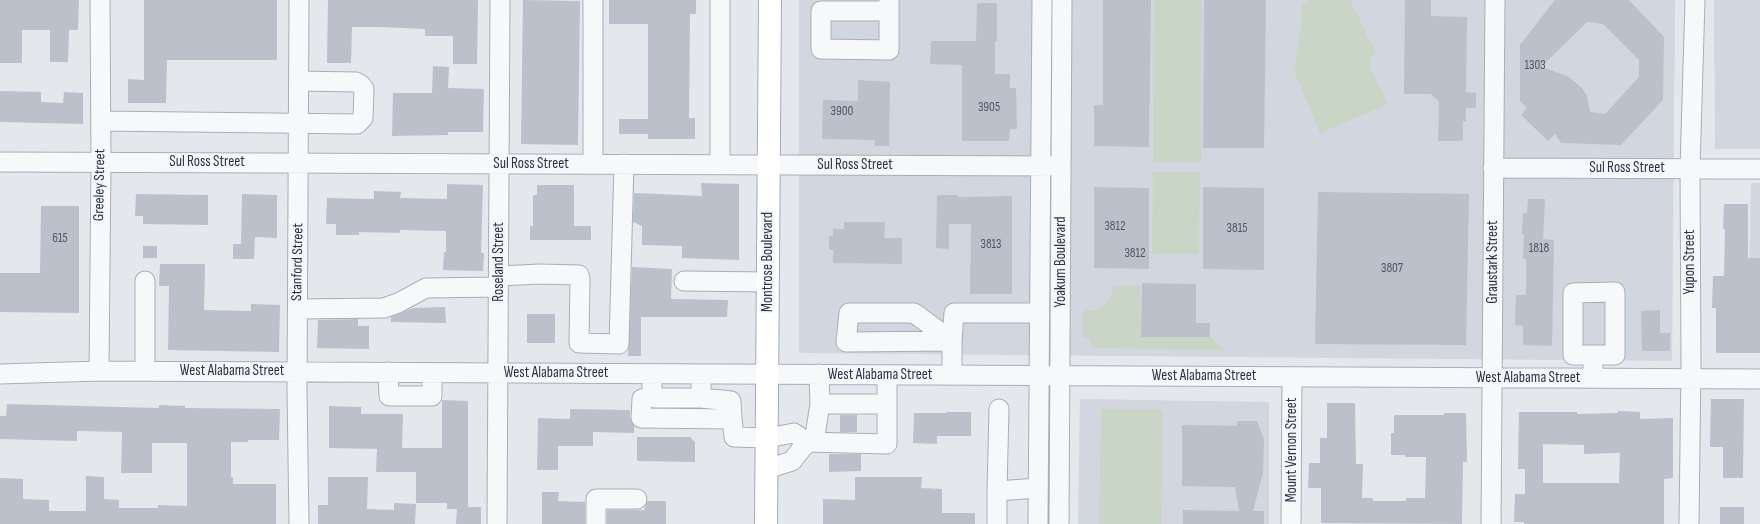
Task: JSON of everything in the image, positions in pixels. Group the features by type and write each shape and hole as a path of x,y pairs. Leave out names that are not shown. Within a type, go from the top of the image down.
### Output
{"main road":[{"name":"Montrose Boulevard","path":"766,524 770,0"}],"street":[{"name":"Greeley Street","path":"98,371 101,162 100,0"},
{"name":"Stanford Street","path":"299,0 297,372 299,524"},
{"name":"Roseland Street","path":"497,524 500,0"},
{"path":"593,0 593,164"},
{"path":"720,0 720,164"},
{"name":"Yoakum Boulevard","path":"1038,524 1042,0"},
{"name":"Yoakum Boulevard","path":"1059,524 1062,0"},
{"name":"Graustark Street","path":"1491,524 1495,0"},
{"name":"Yupon Street","path":"1689,524 1691,379 1690,169 1695,0"},
{"path":"101,121 357,124 363,118 364,89 356,82 299,81"},
{"name":"Sul Ross Street","path":"0,162 1061,166"},
{"path":"298,309 384,308 398,303 426,288 498,281 540,274 579,275 579,343 619,344 624,164"},
{"name":"Sul Ross Street","path":"1493,168 1760,169"},
{"path":"145,281 145,371"},
{"path":"684,281 767,282"},
{"path":"849,313 914,313 952,341 846,342 849,313"},
{"path":"952,375 954,313 1039,313"},
{"path":"1592,355 1594,378"},
{"name":"West Alabama Street","path":"0,374 145,371 1760,379"},
{"path":"652,374 652,395"},
{"path":"701,374 701,398"},
{"path":"767,469 792,462 810,442 820,404 819,374"},
{"path":"652,395 655,398 701,398 731,400 734,437 767,438 794,432 810,442 887,444 887,374"},
{"name":"Mount Vernon Street","path":"1291,524 1292,377"},
{"path":"652,395 642,399 641,418 732,419"},
{"path":"820,404 887,404"},
{"path":"997,524 999,409"},
{"path":"997,490 1038,488"},
{"path":"596,524 596,499 637,499"}],"shaded area":[{"path":"799,0 1675,0 1672,361 799,353"},
{"path":"1714,0 1760,0 1760,149 1715,149"},
{"path":"1751,183 1760,183 1760,273 1749,273"},
{"path":"1080,399 1269,402 1269,524 1078,524"}],"green space":[{"path":"1154,0 1202,0 1201,162 1153,162"},
{"path":"1310,0 1350,0 1376,53 1370,59 1370,68 1388,104 1320,133 1294,71 1301,26 1301,4"},
{"path":"1153,172 1200,172 1199,254 1152,254"},
{"path":"1113,286 1140,286 1141,337 1212,338 1223,350 1094,348 1088,339 1083,337 1082,313 1086,310 1097,311 1106,303 1112,294"},
{"path":"1101,409 1163,410 1161,524 1099,524"}],"building":[{"path":"0,0 79,0 78,30 69,30 68,62 50,62 50,30 22,30 22,63 0,63"},
{"path":"144,0 277,0 277,60 167,60 166,103 128,103 128,79 144,80"},
{"path":"328,0 478,0 477,64 453,64 453,36 425,36 425,29 380,27 352,27 351,63 327,63"},
{"path":"523,0 580,1 578,145 521,144"},
{"path":"609,0 696,0 696,14 690,14 689,118 695,118 695,139 648,139 648,134 619,134 619,119 648,119 648,24 609,24"},
{"path":"1103,0 1151,0 1149,147 1094,146 1094,105 1103,105"},
{"path":"1204,0 1266,0 1264,148 1203,148"},
{"path":"1405,0 1431,0 1431,16 1467,17 1466,92 1476,93 1476,108 1466,108 1466,121 1463,121 1463,141 1438,141 1439,102 1431,94 1404,94"},
{"path":"1555,0 1629,0 1664,37 1663,100 1621,145 1561,143 1555,134 1548,141 1521,115 1527,108 1520,101 1520,45","holes":["1587,22 1603,24 1639,60 1639,77 1605,114 1590,112 1587,96 1582,88 1574,81 1567,76 1541,67"]},
{"path":"977,3 997,3 995,74 1010,74 1010,88 1016,88 1017,129 1010,129 1009,141 962,141 962,65 930,64 931,41 976,41"},
{"path":"433,66 449,67 448,88 484,89 483,132 448,132 448,135 392,136 393,93 432,93"},
{"path":"858,80 890,82 889,146 875,146 875,140 822,139 823,100 858,101"},
{"path":"0,91 41,92 41,102 63,103 64,92 83,93 83,124 0,122"},
{"path":"701,183 739,184 739,260 682,258 682,246 642,245 642,226 633,222 634,193 702,196"},
{"path":"447,184 483,185 481,253 484,253 483,271 443,270 444,252 446,252 446,231 400,230 400,233 359,232 359,235 336,235 336,224 326,224 327,198 374,199 374,191 401,192 400,198 447,199"},
{"path":"537,185 574,185 574,226 591,226 591,240 530,240 530,226 533,226 533,195 537,195"},
{"path":"1094,187 1149,188 1149,269 1094,268"},
{"path":"1203,187 1264,188 1264,270 1203,269"},
{"path":"1318,192 1469,194 1466,345 1315,344"},
{"path":"136,194 208,195 208,225 143,224 143,216 135,216"},
{"path":"242,194 277,195 277,238 255,237 254,259 233,259 233,244 241,244"},
{"path":"937,195 958,195 958,197 1012,196 1012,294 970,294 971,224 949,224 949,249 936,248"},
{"path":"1528,199 1545,199 1543,239 1554,240 1552,346 1523,345 1523,326 1515,325 1516,295 1526,295 1526,259 1523,259 1524,234 1522,234 1523,213 1527,213"},
{"path":"1724,204 1748,204 1748,258 1760,258 1760,353 1716,353 1716,308 1712,308 1713,276 1724,276"},
{"path":"41,206 79,206 79,313 0,312 0,273 40,273"},
{"path":"844,222 885,222 884,238 902,238 902,264 833,263 833,250 829,250 829,236 833,236 833,229 844,229"},
{"path":"143,246 157,246 157,258 143,258"},
{"path":"160,264 205,264 204,310 251,311 251,304 280,305 279,352 168,350 169,286 159,286"},
{"path":"632,267 672,269 671,299 728,300 727,317 641,317 641,356 628,356"},
{"path":"1142,283 1196,284 1196,323 1210,323 1210,337 1141,337"},
{"path":"445,307 446,323 391,322 391,317 413,308"},
{"path":"1660,310 1660,333 1670,333 1670,351 1642,351 1641,311"},
{"path":"527,314 555,314 555,343 527,343"},
{"path":"358,319 358,326 369,326 369,349 317,348 318,320"},
{"path":"1711,399 1744,399 1743,478 1723,478 1723,447 1710,447"},
{"path":"442,400 468,401 468,507 481,507 481,524 456,524 457,509 447,509 447,503 416,503 416,472 376,472 377,449 329,448 329,406 361,407 361,414 403,414 402,448 442,448"},
{"path":"1327,403 1355,403 1356,464 1363,464 1362,498 1373,498 1373,501 1406,501 1406,498 1425,498 1426,457 1391,455 1391,433 1394,433 1394,415 1444,415 1444,413 1466,413 1467,462 1463,462 1462,524 1321,523 1321,488 1308,488 1309,463 1320,463 1320,438 1327,438"},
{"path":"7,404 159,408 159,405 185,406 185,408 280,409 279,440 248,440 248,442 231,442 231,477 233,477 233,484 276,484 276,524 0,524 0,478 23,479 23,499 49,500 49,511 86,511 86,476 104,477 104,499 119,500 119,508 158,508 158,505 187,506 187,443 152,443 152,473 121,473 122,432 77,431 77,441 0,439 0,416 6,416"},
{"path":"570,409 630,410 630,418 634,426 634,433 593,432 593,446 558,446 558,470 537,470 538,418 570,419"},
{"path":"1618,411 1640,412 1640,419 1673,418 1673,478 1664,479 1664,524 1524,524 1524,522 1514,522 1515,494 1525,494 1525,469 1518,469 1519,412 1577,412 1577,414 1618,413","holes":["1543,444 1584,445 1584,454 1620,453 1619,483 1543,483"]},
{"path":"971,412 971,436 937,436 937,444 913,443 914,413"},
{"path":"840,415 857,415 857,432 840,432"},
{"path":"1237,421 1257,421 1264,440 1263,473 1253,511 1264,511 1264,524 1183,524 1183,510 1239,511 1235,487 1182,486 1182,425 1237,426"},
{"path":"637,437 690,437 695,442 695,462 637,461"},
{"path":"829,454 861,454 861,471 829,472"},
{"path":"328,477 368,477 367,509 394,510 394,503 416,504 415,524 318,524 318,505 328,505"},
{"path":"855,477 922,477 921,488 942,489 942,513 975,513 975,524 823,524 823,499 855,500"},
{"path":"542,492 559,492 558,501 585,502 585,524 542,524"},
{"path":"647,501 666,501 666,524 607,524 607,510 644,510"},
{"path":"1720,507 1744,507 1744,524 1720,524"}]}
